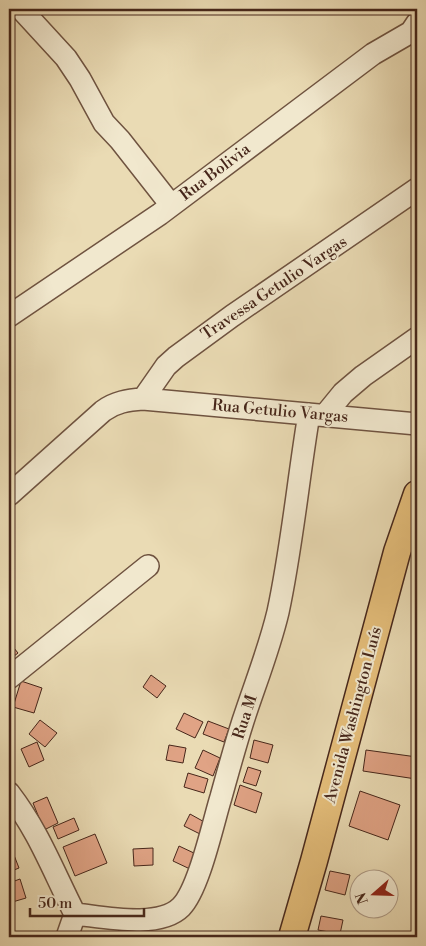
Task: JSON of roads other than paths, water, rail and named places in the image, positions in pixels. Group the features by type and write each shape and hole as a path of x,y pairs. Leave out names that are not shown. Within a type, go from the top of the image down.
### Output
{"main road":[{"name":"Avenida Washington Luís","path":"292,937 396,552 417,494"}],"street":[{"path":"21,9 66,58 104,123 120,140 171,205"},
{"name":"Rua Bolivia","path":"9,316 171,205 373,54 411,32 417,23"},
{"name":"Travessa Getulio Vargas","path":"143,399 166,366 176,356 417,189"},
{"path":"317,415 363,376 417,338"},
{"name":"Rua Getulio Vargas","path":"9,495 110,406 126,400 143,399 417,424"},
{"name":"Rua M","path":"75,914 126,919 155,919 181,908 190,896 204,856 243,720 266,657 278,612 317,415"},
{"path":"9,678 148,566"},
{"path":"9,793 25,814 39,838 75,914 68,937"}]}
